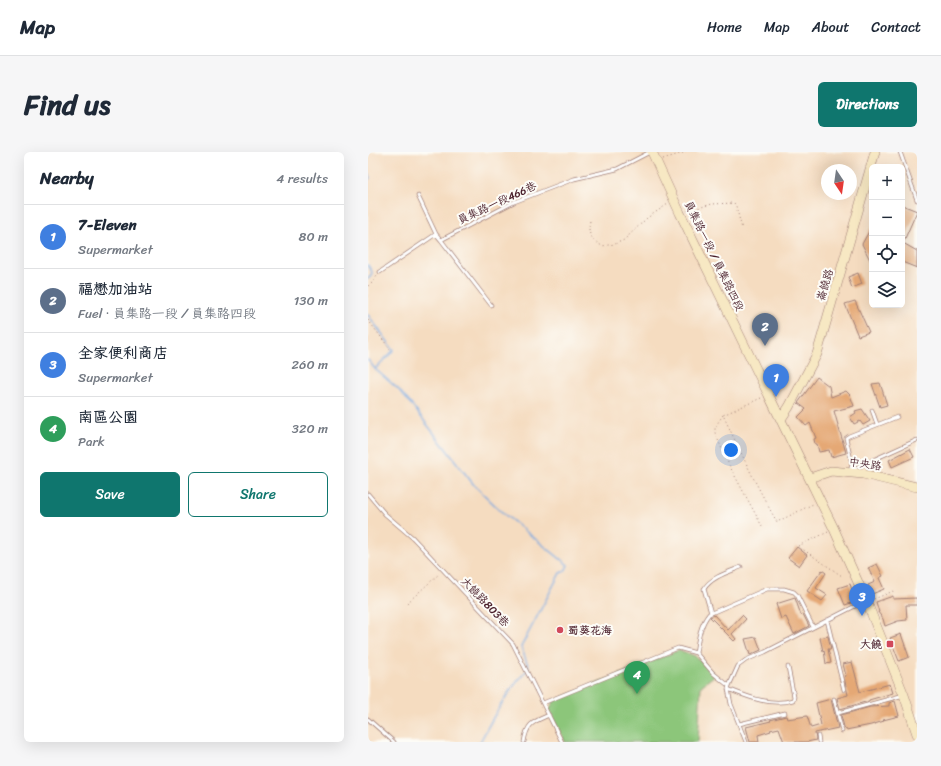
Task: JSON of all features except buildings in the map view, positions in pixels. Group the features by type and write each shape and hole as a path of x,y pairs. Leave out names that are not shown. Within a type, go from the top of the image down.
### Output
{"main road":[{"name":"員集路一段 / 員集路四段","path":"651,152 834,529 866,600 904,695 917,734"},
{"name":"崙饒路","path":"781,419 817,354 875,152"},
{"name":"中央路","path":"810,478 831,471 850,472 917,487"}],"lane":[{"name":"員集路一段466巷","path":"441,240 514,202 574,180 617,168 651,152"},
{"path":"900,152 917,200"},
{"path":"911,184 917,183"},
{"path":"418,196 436,234 491,305"},
{"path":"380,272 436,234"},
{"path":"872,410 877,424"},
{"path":"850,472 852,464 846,438 897,417"},
{"path":"850,472 917,440"},
{"name":"大饒路803巷","path":"368,494 385,514 413,538 513,644 562,742"},
{"path":"711,613 704,589 706,585 726,573 741,567"},
{"path":"696,653 705,618 711,613 767,589 784,589 794,592 812,628"},
{"path":"746,742 731,704 728,688 738,666 746,660 765,652 866,600"},
{"path":"828,620 844,690"},
{"path":"543,704 678,648 696,653 728,688 748,697 778,703 794,700 788,667"},
{"path":"838,713 904,695"},
{"path":"834,699 842,731"},
{"path":"739,724 785,713"},
{"path":"524,742 529,725 549,715"},
{"path":"368,719 394,742"},
{"path":"818,736 819,742"}],"path":[{"path":"656,161 686,152"},
{"path":"590,221 588,229 592,237 602,246 607,246 624,240 647,218 674,201"},
{"path":"680,213 706,205 734,204 736,206 742,229"},
{"path":"368,286 380,272"},
{"path":"368,320 390,349"},
{"path":"763,528 729,464 715,433 715,427 723,415 769,395"},
{"path":"723,415 777,522 820,500"},
{"path":"834,529 798,546 842,576"},
{"path":"407,603 443,571"},
{"path":"866,600 873,599 896,590"}],"green space":[{"path":"679,650 695,656 715,675 701,686 698,742 565,742 549,711 554,701"}],"waterway":[{"path":"368,174 370,178 368,179"},
{"path":"368,265 372,272 368,279"},
{"path":"368,315 394,350 375,369 398,389 474,485 504,514 568,565 565,571 560,573 521,647 529,668 514,685 502,703 480,742"},
{"path":"368,360 375,369"}],"place":[{"name":"福懋加油站","path":"765,346"},
{"name":"7-Eleven","path":"776,397"},
{"name":"全家便利商店","path":"862,616"},
{"name":"蜀葵花海","path":"560,630"},
{"name":"大饒","path":"890,644"},
{"name":"南區公園","path":"637,694"}]}
